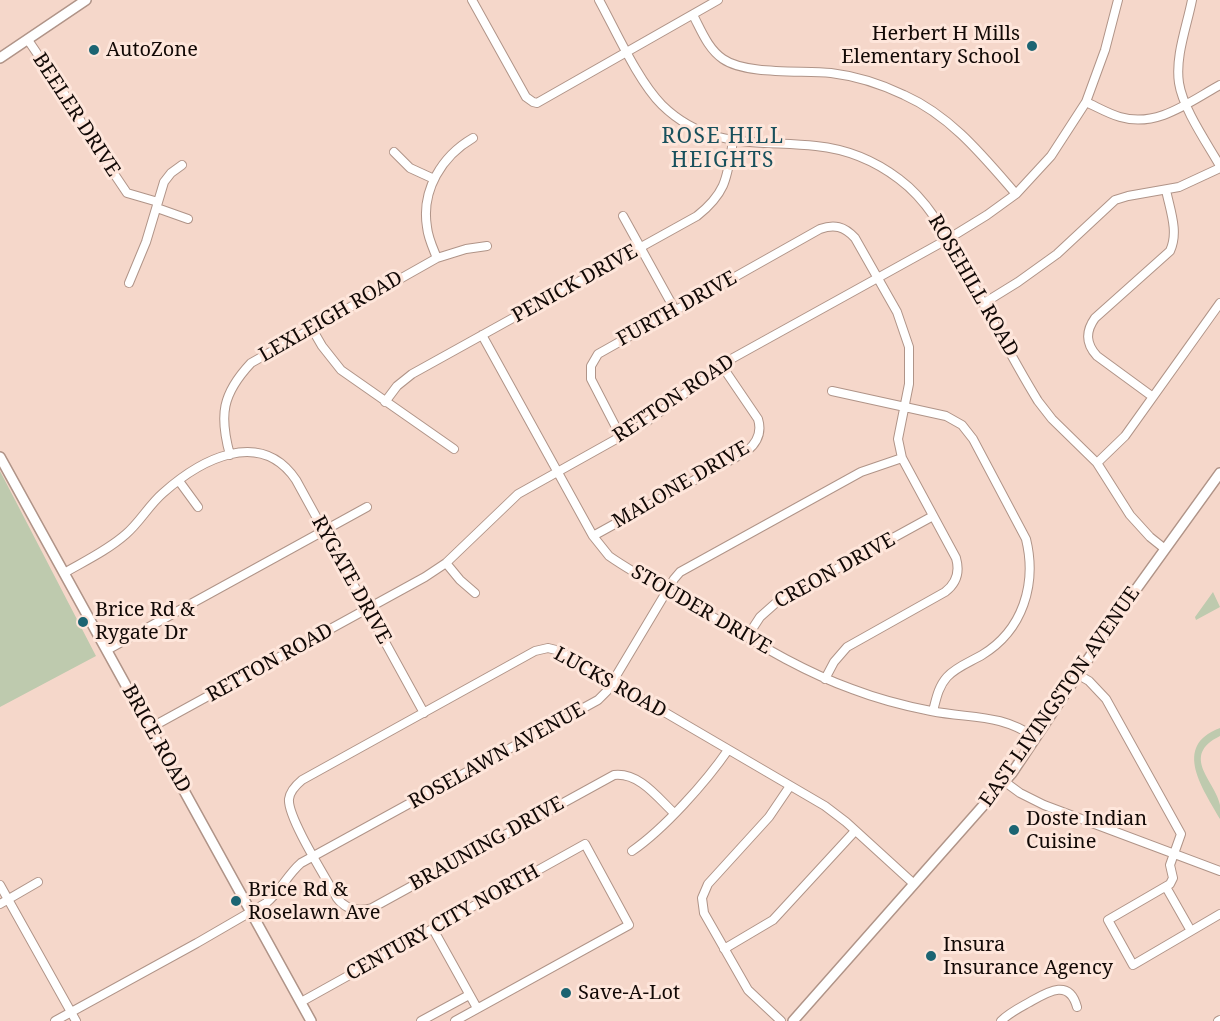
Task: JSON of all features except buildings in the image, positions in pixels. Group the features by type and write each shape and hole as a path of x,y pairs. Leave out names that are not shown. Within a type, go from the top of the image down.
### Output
{"main road":[{"path":"0,58 86,0"},
{"name":"BRICE ROAD","path":"0,457 311,1021"},
{"name":"EAST LIVINGSTON AVENUE","path":"793,1021 1005,782 1077,674 1220,473"}],"street":[{"path":"472,0 526,97 532,102 541,101 553,95 718,0"},
{"name":"ROSEHILL ROAD","path":"599,0 653,94 670,112 699,131 733,141 817,146 863,157 910,187 933,214 948,239 1038,401 1052,419 1097,463 1130,515 1150,537 1165,549"},
{"name":"RETTON ROAD","path":"150,729 426,577 446,563 514,497 659,414 746,350 948,239 1016,194 1051,156 1086,102 1106,50 1118,0"},
{"path":"984,303 1057,254 1110,204 1122,197 1166,190 1191,183 1220,167 1186,104 1179,85 1179,64 1192,0"},
{"path":"693,15 712,49 731,64 752,69 818,72 848,76 872,81 921,103 974,146 1016,194"},
{"name":"BEELER DRIVE","path":"28,40 127,193 188,219"},
{"path":"1086,102 1113,115 1142,120 1161,116 1220,85"},
{"path":"437,258 426,220 428,198 434,179 450,155 473,138"},
{"name":"PENICK DRIVE","path":"385,402 403,380 697,216 716,199 727,176 733,141"},
{"path":"394,152 410,168 434,179"},
{"path":"129,283 141,258 168,176 182,165"},
{"path":"1153,397 1096,356 1087,337 1090,324 1095,318 1170,251 1175,237 1166,190"},
{"path":"623,216 675,310"},
{"name":"FURTH DRIVE","path":"621,437 594,386 590,372 598,354 603,350 819,229 829,226 840,226 849,231 878,278"},
{"name":"LEXLEIGH ROAD","path":"230,455 224,431 224,412 229,395 250,363 437,258 466,249 487,246"},
{"path":"825,679 834,662 847,646 945,592 955,583 957,577 958,564 902,458 898,439 909,384 909,347 897,312 878,278"},
{"path":"1097,463 1125,436 1220,303"},
{"path":"311,327 322,346 341,370 454,449"},
{"name":"STOUDER DRIVE","path":"482,335 593,536 609,556 783,658 825,679 881,699 933,711 1000,720 1014,724 1036,738"},
{"name":"MALONE DRIVE","path":"593,536 747,451 757,440 760,426 758,419 722,366"},
{"path":"832,391 954,419 968,431 1020,523 1030,555 1029,590 1016,622 993,646 946,678 939,689 933,711"},
{"name":"RYGATE DRIVE","path":"230,455 250,452 270,455 291,472 424,713"},
{"path":"64,573 111,546 136,524 162,494 178,481 206,463 230,455"},
{"name":"ROSELAWN AVENUE","path":"55,1021 251,912 274,897 294,869 314,856 598,700 607,691 676,575 861,472 902,458"},
{"path":"178,481 198,507"},
{"path":"107,650 367,507"},
{"name":"CREON DRIVE","path":"747,637 760,617 778,601 933,516"},
{"path":"446,563 475,593"},
{"name":"LUCKS ROAD","path":"314,856 290,812 289,799 292,790 302,780 548,648 560,651 836,814 914,884"},
{"path":"1077,674 1089,681 1106,699 1179,827 1181,837 1170,865 1172,881 1167,887 1108,920 1133,965 1220,914"},
{"path":"632,851 650,838 674,813 728,750"},
{"name":"BRAUNING DRIVE","path":"314,856 340,903 359,911 372,908 614,775 622,774 637,779 674,813"},
{"path":"1005,782 1037,802 1220,871"},
{"path":"781,1021 748,990 702,908 703,893 708,884 769,817 790,786"},
{"path":"724,949 773,920 855,831"},
{"name":"CENTURY CITY NORTH","path":"301,1002 585,844 629,925 477,1008"},
{"path":"4,902 38,882"},
{"path":"0,885 4,902 76,1021"},
{"path":"1167,887 1191,931"},
{"path":"433,929 477,1008 455,1021"},
{"path":"1001,1021 1012,1012 1054,989 1068,992 1074,998 1077,1006"},
{"path":"421,1021 469,995"}],"green space":[{"path":"0,471 96,656 0,707"},
{"path":"1213,592 1220,607 1196,620 1195,617"},
{"path":"1220,728 1220,736 1208,744 1202,752 1201,761 1220,805 1220,819 1200,782 1194,757 1197,746 1205,736"}],"place":[{"name":"Herbert H Mills Elementary School","path":"1032,46"},
{"name":"AutoZone","path":"94,50"},
{"name":"Brice Rd & Rygate Dr","path":"83,622"},
{"name":"Doste Indian Cuisine","path":"1014,830"},
{"name":"Brice Rd & Roselawn Ave","path":"236,901"},
{"name":"Insura Insurance Agency","path":"931,956"},
{"name":"Save-A-Lot","path":"566,993"}],"district":[{"name":"ROSE HILL HEIGHTS","path":"723,149"}]}
